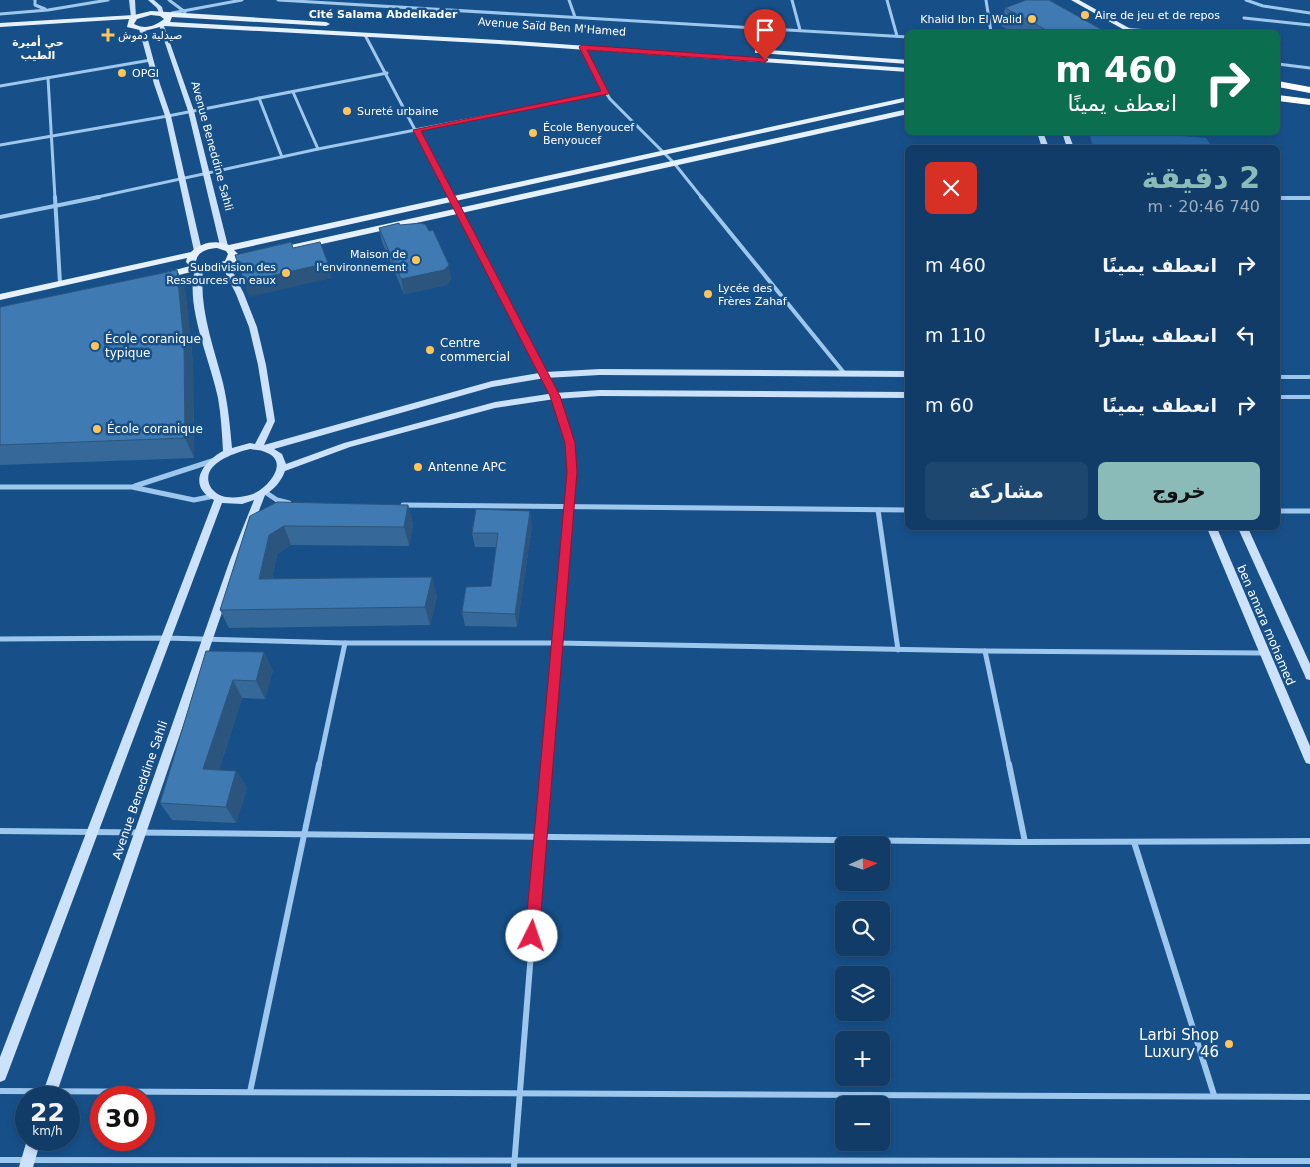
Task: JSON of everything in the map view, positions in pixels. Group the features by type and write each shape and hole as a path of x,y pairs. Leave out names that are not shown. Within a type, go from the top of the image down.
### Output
{"highway":[{"path":"1280,84 1310,90"},
{"path":"1280,98 1310,102"}],"main road":[{"path":"1074,0 1127,30"},
{"name":"Avenue Saïd Ben M'Hamed","path":"134,17 151,13 734,49"},
{"path":"162,25 168,20 164,15"},
{"path":"0,24 134,17"},
{"path":"130,25 134,17"},
{"path":"0,32 130,25 142,29"},
{"name":"Avenue Saïd Ben M'Hamed","path":"142,29 162,25 366,35 582,47 905,70"},
{"path":"753,51 905,62"},
{"path":"0,297 195,252 210,246 226,247 905,100"},
{"path":"868,108 877,117"},
{"path":"149,279 197,268 212,269 262,254 905,112"},
{"path":"226,247 233,254 227,263"},
{"path":"195,252 191,262 197,268"}],"street":[{"path":"35,0 35,4 48,10"},
{"path":"0,14 48,10 108,0"},
{"path":"132,0 134,17"},
{"path":"151,0 164,15"},
{"path":"169,0 192,17"},
{"path":"164,15 242,0"},
{"path":"278,0 905,37"},
{"path":"360,4 365,0"},
{"path":"569,0 576,17"},
{"path":"792,0 800,30"},
{"path":"887,0 897,36"},
{"path":"986,0 991,30"},
{"path":"1246,0 1263,6 1310,13"},
{"path":"164,15 173,8 173,3"},
{"path":"1244,18 1310,25"},
{"name":"Avenue Beneddine Sahli","path":"162,25 190,112 226,247"},
{"path":"142,29 168,116 195,252"},
{"path":"366,35 450,198 545,375 555,396 570,443 572,472 514,1163"},
{"path":"582,47 605,93 674,163 845,374"},
{"path":"0,86 151,60"},
{"path":"1280,64 1310,68"},
{"path":"0,145 190,112 387,73"},
{"path":"48,78 60,283"},
{"path":"293,92 318,149"},
{"path":"0,217 181,180 318,149 605,93"},
{"path":"259,98 282,157"},
{"path":"1280,198 1310,198"},
{"path":"227,263 253,327 262,364 271,421 262,448"},
{"path":"197,268 200,308 222,398 228,452"},
{"path":"132,487 215,460 228,452 242,447 262,448 492,384 545,375 600,372 905,374"},
{"path":"1280,377 1310,377"},
{"path":"282,469 338,448 495,405 555,396 600,393 905,395"},
{"path":"1280,397 1310,397"},
{"path":"0,487 132,487 194,500 216,497 236,501 263,493 277,481 282,469 279,457 262,448"},
{"path":"215,460 204,479 205,485 216,497"},
{"path":"263,493 277,500 292,503"},
{"name":"Avenue Beneddine Sahli","path":"52,1086 209,640 241,543 263,493"},
{"path":"0,1075 165,638 216,497"},
{"path":"401,505 905,510"},
{"path":"878,510 898,650"},
{"path":"1280,511 1310,511"},
{"name":"ben amara mohamed","path":"1213,530 1310,759"},
{"name":"ben amara mohamed","path":"1244,530 1310,676"},
{"path":"0,639 165,638 345,643 557,643 898,650 1265,653"},
{"path":"250,1092 345,643"},
{"path":"985,651 1025,842"},
{"path":"0,831 1025,842 1310,841"},
{"path":"1134,842 1214,1095"},
{"path":"0,1091 15,1092"},
{"path":"80,1094 520,1092 1310,1096"},
{"path":"27,1163 31,1151"},
{"path":"0,1160 27,1163 226,1164 911,1164 1310,1161"}],"shaded area":[{"path":"1090,135 1167,135 1206,138 1211,145 1092,145"}],"building":[{"path":"1026,0 1049,0 1102,30 1046,30 1005,8"},
{"name":"Maison de l'environnement","path":"399,223 400,225 421,223 426,225 429,231 433,230 449,265 444,270 401,279 379,228"},
{"path":"291,242 293,248 320,242 328,263 244,282 235,255"},
{"path":"177,270 184,344 185,438 0,445 0,307"},
{"path":"277,502 408,505 404,527 284,526 269,535 259,579 432,577 425,607 220,610 250,516"},
{"path":"476,509 530,511 515,614 462,612 466,587 491,586 498,533 472,533"},
{"path":"206,651 264,652 256,681 233,680 203,769 236,771 226,807 160,803"}],"place":[{"name":"Aire de jeu et de repos","path":"1085,15"},
{"name":"Khalid Ibn El Walid","path":"1032,19"},
{"name":"صيدلية دموش","path":"108,35"},
{"name":"OPGI","path":"122,73"},
{"name":"Sureté urbaine","path":"347,111"},
{"name":"École Benyoucef Benyoucef","path":"533,133"},
{"name":"Maison de l'environnement","path":"416,260"},
{"name":"Subdivision des Ressources en eaux","path":"286,273"},
{"name":"Lycée des Frères Zahaf","path":"708,294"},
{"name":"École coranique typique","path":"95,346"},
{"name":"Centre commercial","path":"430,350"},
{"name":"École coranique","path":"97,429"},
{"name":"Antenne APC","path":"418,467"},
{"name":"Larbi Shop Luxury 46","path":"1229,1044"}],"district":[{"name":"Cité Salama Abdelkader","path":"383,14"},
{"name":"حي أميرة الطيب","path":"38,48"}],"route":[{"path":"532,936 572,472 570,443 567,428 555,396 416,130 605,93 582,47 765,60"}]}
